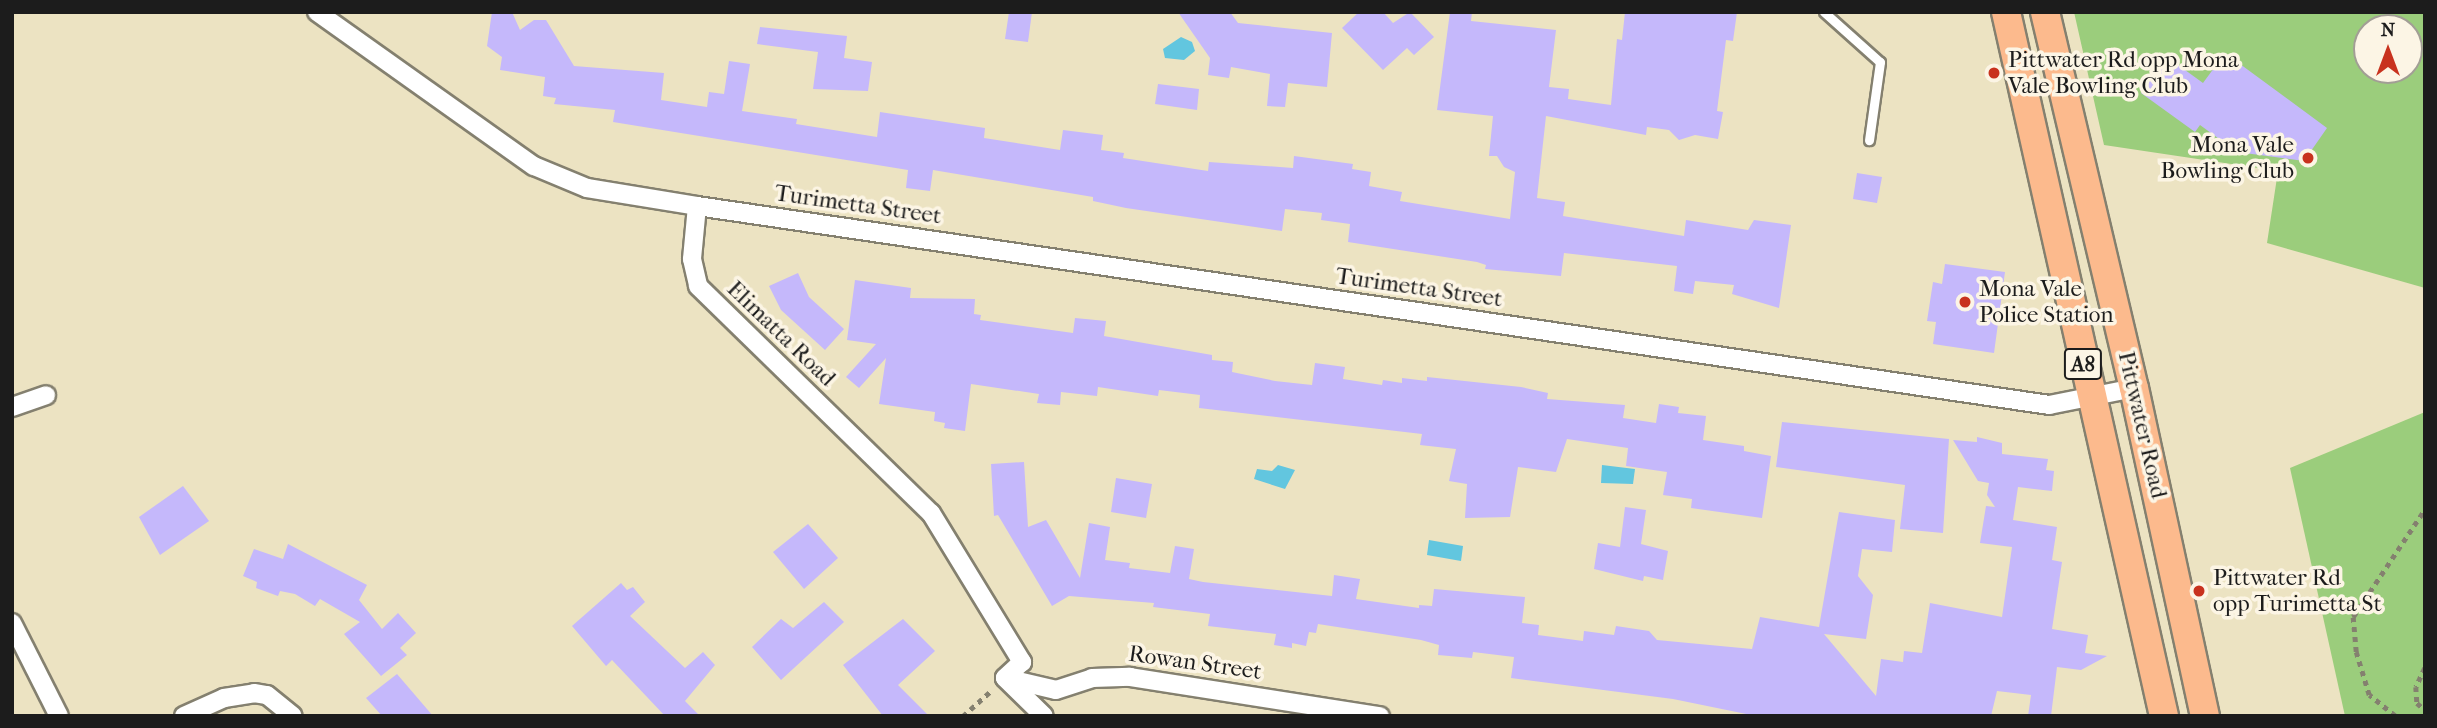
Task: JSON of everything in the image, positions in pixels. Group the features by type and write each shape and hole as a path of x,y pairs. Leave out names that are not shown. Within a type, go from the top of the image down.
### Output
{"highway":[{"name":"Pittwater Road","path":"2006,12 2090,398 2164,716"},
{"name":"Pittwater Road","path":"2045,12 2134,388 2205,716"}],"street":[{"path":"317,12 512,152 556,178 696,206"},
{"name":"Turimetta Street","path":"696,206 2049,405 2134,388"},
{"name":"Elimatta Road","path":"696,206 692,259 698,286 931,513 1022,662 1005,678"},
{"path":"12,407 46,396"},
{"path":"12,623 59,716"},
{"name":"Rowan Street","path":"1005,678 1056,690 1092,678 1130,677 1380,716"},
{"path":"1005,678 1044,716"},
{"path":"184,716 224,698 254,693 267,695 293,716"}],"lane":[{"path":"1824,12 1880,62 1869,140"}],"path":[{"path":"2395,716 2369,695 2356,652 2353,617 2425,509"},
{"path":"2425,668 2416,687 2417,703 2425,710"},
{"path":"962,716 1005,678"}],"green space":[{"name":"Mona Vale Bowling Club","path":"2074,12 2425,12 2425,288 2267,243 2278,171 2104,145"},
{"path":"2425,412 2425,716 2345,716 2290,468"}],"water":[{"path":"1181,37 1192,42 1195,51 1184,60 1165,58 1163,49"},
{"path":"1278,465 1295,470 1285,489 1254,479 1257,469 1272,471"},
{"path":"1602,465 1635,469 1633,484 1601,483"},
{"path":"1429,540 1463,546 1461,561 1427,555"}],"building":[{"path":"492,12 512,12 520,30 534,20 546,20 574,66 664,73 661,100 707,107 709,92 724,94 729,61 750,64 742,111 797,119 796,124 877,137 880,112 985,128 984,138 1060,150 1063,130 1103,135 1101,150 1124,153 1123,158 1208,171 1209,162 1293,168 1294,156 1353,164 1352,169 1371,172 1369,186 1402,192 1400,201 1510,219 1515,172 1504,167 1497,156 1489,156 1493,116 1437,110 1450,12 1472,12 1471,21 1556,30 1549,87 1569,89 1568,99 1611,105 1617,39 1622,40 1625,12 1737,12 1733,41 1726,40 1717,111 1723,112 1718,139 1695,135 1679,140 1669,130 1647,127 1646,135 1546,116 1537,198 1565,202 1563,216 1684,236 1686,220 1748,230 1754,220 1791,225 1779,308 1732,294 1734,285 1695,281 1693,294 1674,291 1677,266 1564,253 1561,276 1485,269 1486,265 1477,262 1348,242 1350,224 1321,220 1322,213 1285,209 1282,231 1126,208 1093,201 1093,197 933,170 930,191 906,188 908,170 613,122 615,110 554,104 556,98 543,96 545,77 500,70 502,57 487,46"},
{"path":"1009,12 1032,12 1028,42 1005,39"},
{"path":"1178,12 1230,12 1238,23 1332,33 1327,87 1288,83 1285,107 1267,106 1270,74 1231,67 1229,78 1208,75 1210,58"},
{"path":"1359,12 1383,12 1393,23 1410,12 1434,37 1414,55 1407,48 1383,70 1342,28"},
{"path":"760,27 847,36 844,58 872,62 868,91 813,89 818,52 757,44"},
{"path":"2225,53 2327,128 2304,161 2237,152 2200,125 2195,132 2141,93 2162,63 2169,68 2174,62 2203,83"},
{"path":"1158,84 1199,89 1197,110 1155,104"},
{"path":"1857,173 1882,177 1877,203 1853,199"},
{"name":"Mona Vale Police Station","path":"1945,264 2005,272 1994,353 1933,344 1936,322 1927,321 1933,282 1942,284"},
{"path":"798,273 809,297 844,329 825,350 781,310 769,286"},
{"path":"855,280 911,288 910,298 975,299 974,314 981,315 980,320 1073,333 1075,318 1106,321 1104,336 1212,355 1212,360 1233,362 1232,372 1275,381 1312,385 1315,363 1345,367 1343,379 1382,385 1383,380 1402,383 1402,378 1427,381 1427,377 1521,387 1548,393 1547,399 1625,405 1623,418 1656,423 1659,404 1679,407 1678,413 1706,416 1703,440 1744,446 1744,451 1771,456 1762,518 1691,508 1692,499 1663,495 1667,472 1626,466 1628,448 1567,439 1556,472 1518,467 1510,517 1465,518 1467,484 1449,481 1456,449 1420,445 1422,434 1199,408 1200,395 1159,390 1158,396 1098,387 1097,396 1061,392 1060,405 1037,403 1039,394 971,384 965,431 944,428 945,423 934,421 935,412 879,404 886,358 859,388 846,377 876,344 847,340"},
{"path":"1782,422 1949,439 1943,533 1900,529 1905,485 1776,467"},
{"path":"1977,437 2002,443 2002,454 2048,459 2046,470 2054,471 2052,491 2018,487 2013,520 2057,527 2052,560 2062,562 2052,629 2088,635 2085,653 2107,656 2081,670 2057,667 2051,716 2028,716 2031,695 1997,691 1991,716 1756,716 1673,699 1511,678 1514,657 1473,652 1472,658 1438,655 1439,645 1421,640 1318,624 1316,633 1309,632 1306,646 1292,643 1292,648 1274,645 1276,634 1208,626 1210,614 1153,607 1154,603 1069,596 1052,606 998,515 994,516 991,464 1024,462 1028,527 1046,520 1080,578 1089,523 1110,527 1105,560 1130,563 1129,568 1170,573 1175,546 1194,549 1189,579 1203,582 1332,596 1334,575 1360,579 1356,599 1419,608 1419,605 1432,606 1434,589 1525,597 1522,623 1539,625 1538,635 1583,641 1584,631 1614,635 1616,626 1649,631 1657,640 1752,649 1760,617 1819,627 1839,512 1895,520 1892,552 1862,549 1858,576 1873,595 1866,639 1824,634 1876,696 1881,659 1903,662 1904,651 1922,653 1930,603 2002,617 2012,547 1980,543 1986,506 1995,507 1987,495 1989,483 1978,481 1953,440 1977,442"},
{"path":"1116,478 1152,484 1146,518 1111,512"},
{"path":"183,486 209,521 160,555 139,517"},
{"path":"1625,507 1646,510 1641,544 1668,551 1663,580 1644,576 1643,581 1594,569 1598,543 1620,547"},
{"path":"808,524 838,558 804,589 773,552"},
{"path":"288,544 367,585 359,600 382,629 398,613 416,633 400,648 407,655 381,676 344,634 360,622 320,599 315,606 295,594 280,591 278,596 256,588 257,582 243,576 254,549 283,559"},
{"path":"621,583 627,590 633,587 645,602 630,616 685,668 703,652 715,665 685,701 700,716 665,716 612,660 606,666 572,626"},
{"path":"824,602 844,622 781,680 752,647 781,619 793,628"},
{"path":"903,619 935,651 898,685 929,716 883,716 843,665"},
{"path":"397,674 433,716 382,716 366,698"}],"place":[{"name":"Pittwater Rd opp Mona Vale Bowling Club","path":"1994,73"},
{"name":"Mona Vale Bowling Club","path":"2308,158"},
{"name":"Mona Vale Police Station","path":"1965,302"},
{"name":"Pittwater Rd opp Turimetta St","path":"2199,591"}]}
